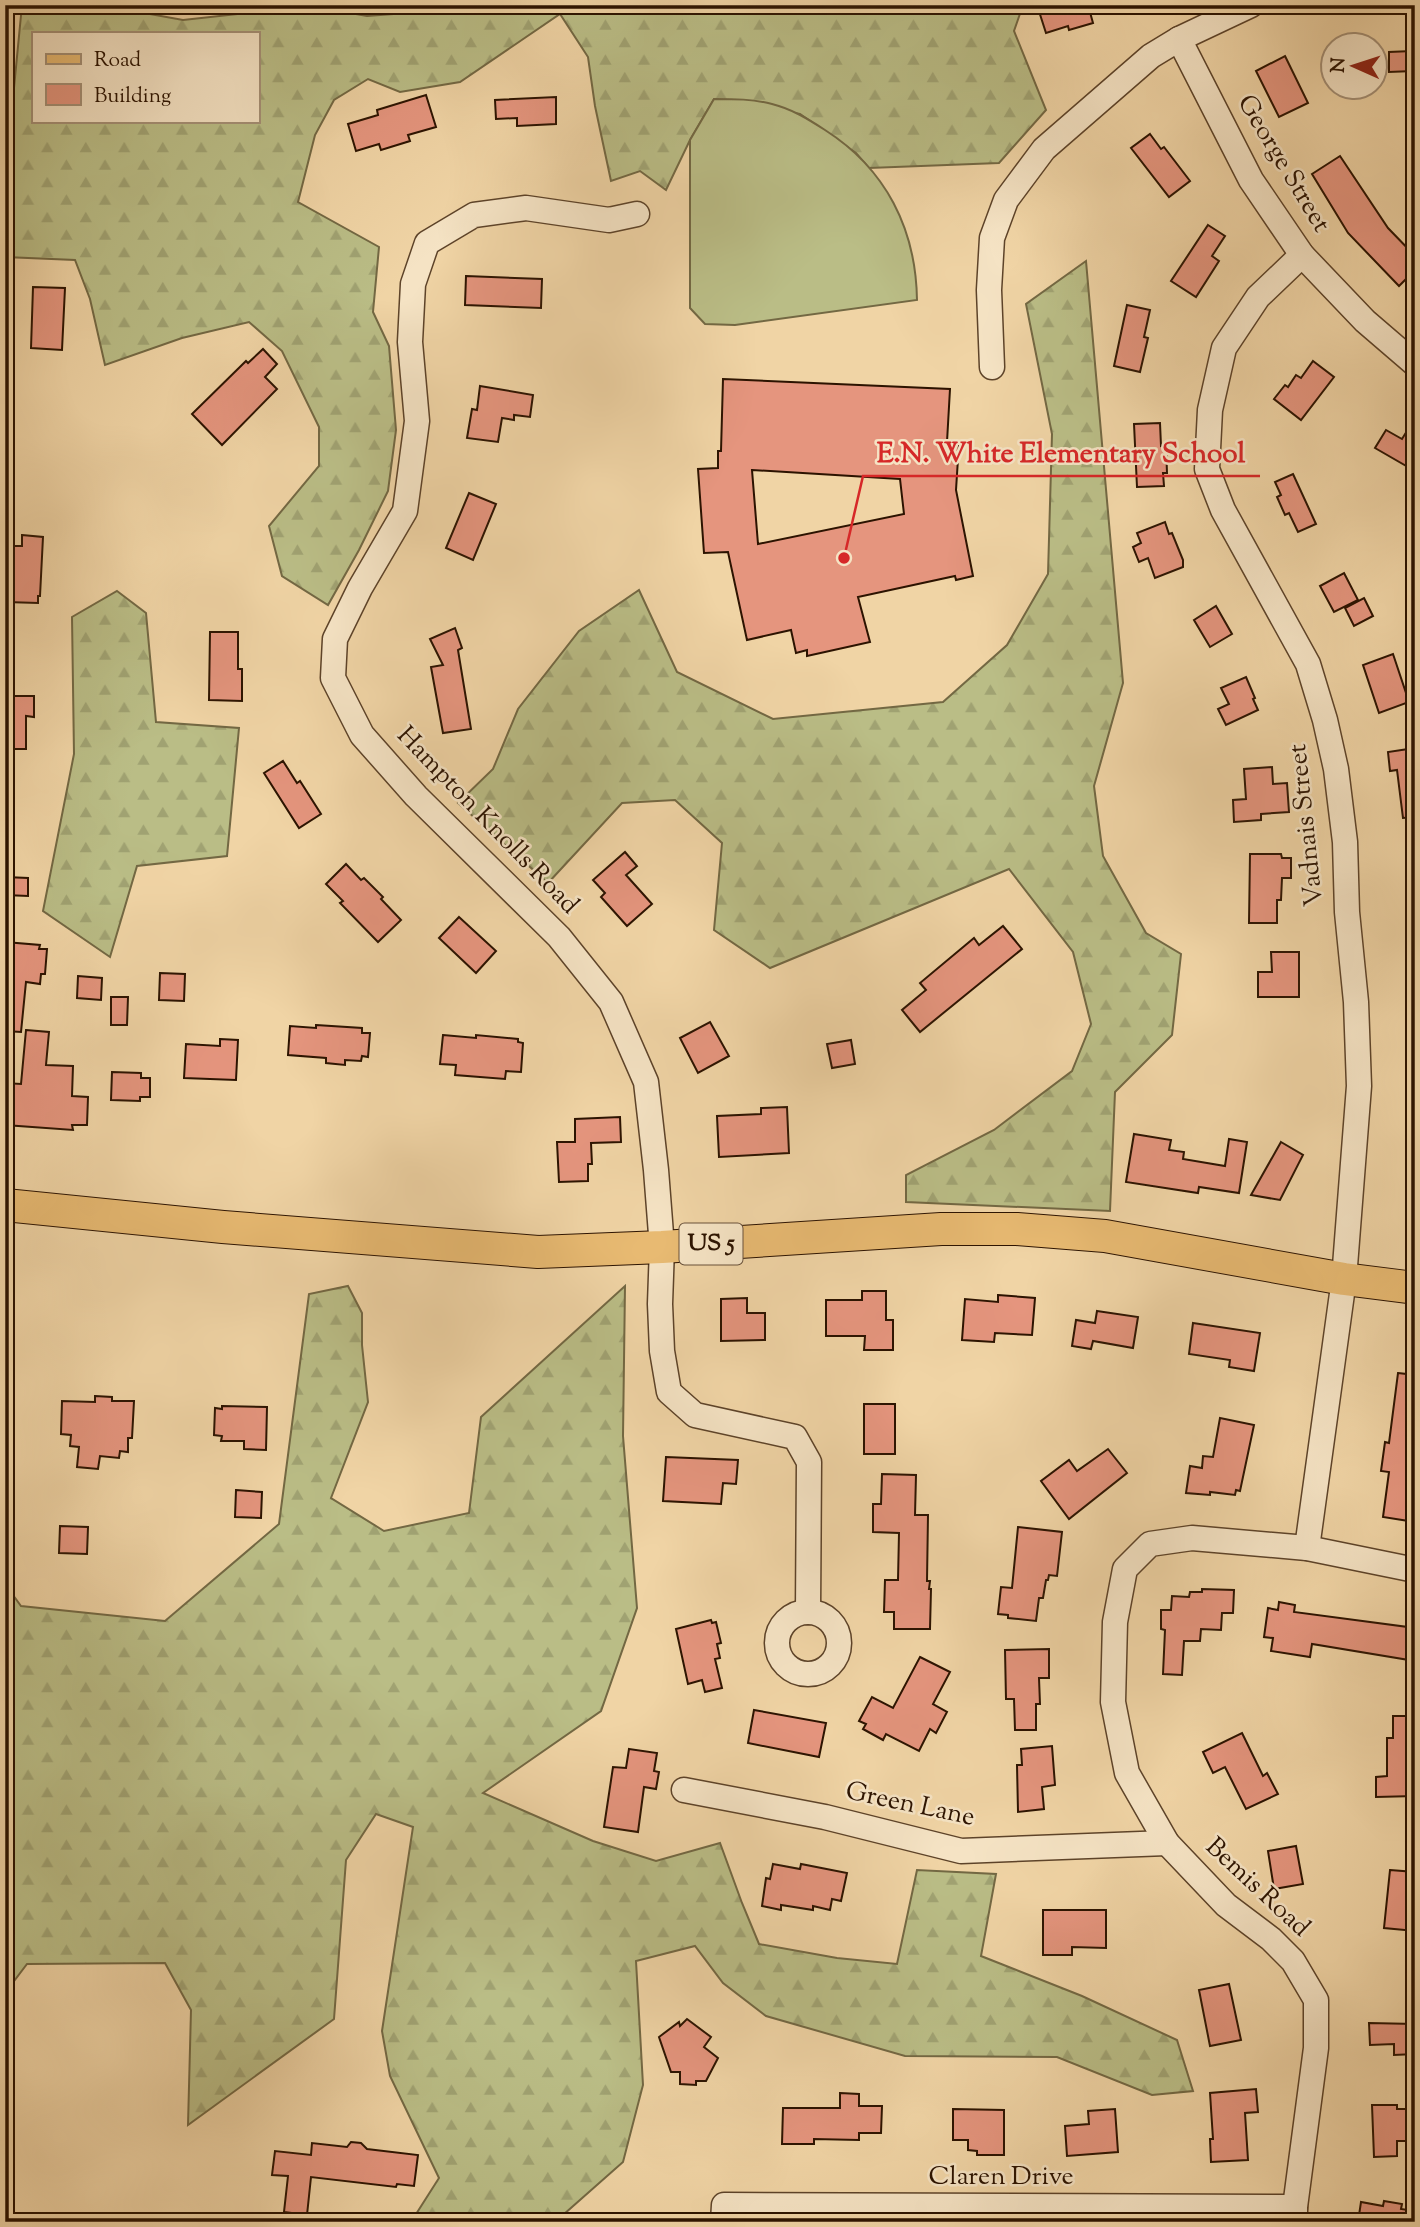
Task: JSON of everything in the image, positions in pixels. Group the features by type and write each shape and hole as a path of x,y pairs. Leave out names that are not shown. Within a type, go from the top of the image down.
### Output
{"main road":[{"name":"US 5","path":"5,1205 223,1227 538,1252 662,1248 941,1229 1017,1229 1105,1236 1343,1279 1415,1289"}],"street":[{"path":"992,367 989,290 992,237 1006,200 1044,149 1151,56 1179,39 1251,5"},
{"name":"George Street","path":"1179,39 1251,180 1302,255 1365,321 1415,364"},
{"name":"Hampton Knolls Road","path":"637,214 609,220 526,208 474,215 428,243 412,284 410,342 417,421 405,511 360,587 335,639 333,678 362,736 433,814 559,937 611,1002 646,1082 662,1248 662,1350 669,1392 695,1415 795,1437 810,1462 808,1612"},
{"name":"Vadnais Street","path":"1302,255 1258,297 1224,348 1210,410 1207,469 1223,510 1308,664 1336,769 1345,842 1359,1086 1343,1279"},
{"path":"1307,1548 1343,1279"},
{"name":"Bemis Road","path":"1295,2215 1316,2048 1316,2000 1293,1961 1271,1939 1226,1905 1167,1843 1127,1773 1113,1702 1115,1622 1125,1569 1150,1545 1192,1538 1307,1548 1415,1570"},
{"name":"Green Lane","path":"684,1790 825,1817 961,1851 1167,1843"},
{"name":"Claren Drive","path":"723,2222 724,2205 1009,2214 1295,2215"}],"green space":[{"path":"22,5 100,5 183,20 311,6 367,16 407,13 430,5 1023,5 1014,31 1046,110 999,163 869,168 856,153 800,114 714,99 666,190 640,171 611,181 588,57 560,14 460,82 400,92 368,79 334,100 315,135 298,202 379,247 373,312 389,346 396,430 388,491 328,605 282,576 269,526 319,466 319,427 282,351 249,322 182,338 105,365 90,299 75,260 5,257 5,181"},
{"path":"714,99 758,101 786,109 825,130 865,163 881,182 904,225 911,249 917,300 735,325 705,324 690,308 690,140"},
{"path":"1086,261 1123,683 1094,786 1103,856 1146,933 1181,954 1172,1035 1115,1092 1110,1211 906,1202 906,1175 994,1130 1072,1071 1091,1024 1073,952 1009,869 770,968 714,930 722,843 675,800 622,803 548,883 458,803 493,769 518,709 579,631 639,590 677,672 773,719 943,702 1007,645 1048,574 1052,434 1026,304"},
{"path":"117,591 146,613 156,722 239,728 227,856 137,866 110,957 43,911 74,754 72,617"},
{"path":"348,1286 362,1313 362,1345 368,1402 331,1498 384,1531 469,1513 481,1417 625,1286 623,1436 637,1608 601,1711 483,1793 593,1841 656,1861 720,1843 759,1944 837,1958 897,1964 917,1870 996,1874 981,1956 1082,1996 1177,2040 1193,2091 1152,2095 1057,2057 905,2056 766,2016 723,1983 695,1946 636,1961 643,2085 623,2162 563,2215 563,2222 411,2222 439,2178 390,2076 382,2031 413,1827 376,1814 346,1860 334,2019 188,2125 191,2010 165,1963 27,1964 5,1993 5,1584 21,1606 165,1621 279,1524 309,1294"}],"building":[{"path":"1037,5 1088,5 1093,23 1069,30 1068,26 1046,33"},
{"path":"1412,51 1413,71 1389,72 1389,52"},
{"path":"1285,56 1308,103 1279,117 1256,71"},
{"path":"426,95 436,127 408,135 410,141 381,150 379,144 356,151 348,124 378,115 377,110"},
{"path":"556,97 556,124 517,126 517,118 496,119 495,100"},
{"path":"1150,134 1161,149 1164,147 1190,181 1169,197 1131,148"},
{"path":"1340,156 1388,228 1415,256 1415,270 1399,286 1348,233 1312,174"},
{"path":"1208,225 1225,236 1212,256 1219,261 1196,297 1171,281"},
{"path":"466,276 542,279 541,308 465,305"},
{"path":"33,287 65,288 62,350 31,348"},
{"path":"1127,305 1150,310 1144,337 1148,338 1140,372 1114,366"},
{"path":"263,349 277,364 265,377 277,389 222,445 192,414 246,361 248,363"},
{"path":"1313,361 1334,377 1301,420 1274,399 1285,385 1288,387 1296,375 1301,378"},
{"path":"723,379 950,389 947,442 959,443 956,490 973,576 956,580 955,576 858,597 870,642 807,656 807,650 796,653 791,630 747,640 728,552 704,553 698,469 718,468 718,451 721,451","holes":["752,470 900,479 904,514 758,544"]},
{"path":"480,386 533,395 530,417 514,415 514,420 502,418 498,442 467,438 472,409 477,410"},
{"path":"1415,418 1415,471 1375,448 1386,430 1402,439"},
{"path":"1160,423 1161,446 1166,445 1167,473 1163,473 1164,486 1137,487 1134,424"},
{"path":"1293,474 1316,524 1298,532 1289,513 1285,515 1277,497 1281,495 1275,482"},
{"path":"469,493 496,504 473,560 446,548"},
{"path":"1165,522 1183,560 1183,567 1155,578 1148,558 1139,562 1133,547 1141,543 1137,533"},
{"path":"22,535 43,537 38,603 6,602 9,546 22,546"},
{"path":"1344,573 1358,600 1334,612 1320,586"},
{"path":"1364,598 1373,616 1354,626 1345,608"},
{"path":"1216,606 1232,634 1210,647 1194,620"},
{"path":"455,628 462,648 458,650 471,729 443,733 431,667 443,665 430,639"},
{"path":"210,632 238,632 238,669 242,669 242,701 209,700"},
{"path":"1393,654 1409,702 1379,713 1363,665"},
{"path":"1246,677 1258,710 1226,725 1218,709 1229,704 1221,688"},
{"path":"5,696 34,696 34,717 26,716 26,749 5,749"},
{"path":"1415,748 1415,817 1403,818 1397,770 1390,771 1388,752"},
{"path":"283,761 297,783 300,781 321,814 299,828 264,773"},
{"path":"1272,767 1273,784 1287,783 1289,812 1261,814 1261,820 1234,822 1233,800 1246,799 1244,769"},
{"path":"625,852 637,866 626,875 652,904 627,926 601,897 605,893 593,880"},
{"path":"1250,854 1281,854 1282,858 1291,858 1291,878 1282,878 1281,900 1277,900 1277,923 1249,923"},
{"path":"346,864 383,897 381,899 401,920 378,942 340,903 343,901 326,884"},
{"path":"5,877 28,878 28,896 5,895"},
{"path":"459,917 496,951 476,973 439,938"},
{"path":"1003,926 1022,949 920,1032 902,1010 926,990 920,983 974,938 979,945"},
{"path":"5,942 40,945 39,949 47,949 45,974 41,974 40,984 26,982 21,1032 5,1031"},
{"path":"1271,952 1299,952 1299,997 1258,997 1258,972 1272,972"},
{"path":"160,973 185,974 184,1001 159,1000"},
{"path":"78,976 102,978 101,1000 77,998"},
{"path":"111,997 128,997 127,1025 111,1025"},
{"path":"710,1022 729,1056 698,1073 680,1038"},
{"path":"316,1025 362,1028 362,1033 370,1033 368,1057 362,1056 361,1061 345,1060 345,1065 326,1063 326,1058 288,1055 290,1026 316,1028"},
{"path":"26,1030 49,1032 46,1065 73,1066 72,1096 88,1097 87,1125 72,1125 73,1130 5,1125 5,1083 21,1084"},
{"path":"443,1035 518,1039 518,1042 523,1043 521,1072 506,1071 505,1079 455,1075 456,1065 440,1064"},
{"path":"220,1039 238,1040 236,1080 184,1078 186,1044 220,1046"},
{"path":"851,1040 855,1064 832,1068 827,1044"},
{"path":"112,1072 141,1073 141,1078 150,1078 150,1097 140,1097 140,1101 111,1100"},
{"path":"787,1107 789,1153 719,1157 717,1116 761,1114 761,1108"},
{"path":"620,1117 621,1142 591,1143 592,1164 588,1164 588,1181 559,1182 557,1142 575,1142 575,1119"},
{"path":"1134,1134 1171,1140 1169,1150 1184,1152 1183,1159 1225,1166 1229,1139 1247,1142 1239,1193 1199,1187 1198,1193 1126,1182"},
{"path":"1281,1142 1303,1155 1280,1200 1251,1195"},
{"path":"862,1291 886,1291 886,1320 893,1320 893,1350 864,1350 865,1336 826,1336 826,1300 862,1300"},
{"path":"998,1295 1035,1298 1032,1335 995,1333 994,1342 962,1340 965,1299 998,1302"},
{"path":"747,1298 747,1313 765,1313 765,1340 721,1341 721,1299"},
{"path":"1097,1311 1138,1317 1133,1348 1093,1341 1091,1349 1072,1346 1076,1320 1095,1323"},
{"path":"1193,1323 1260,1333 1254,1371 1229,1367 1230,1360 1189,1354"},
{"path":"1398,1373 1415,1375 1415,1522 1383,1517 1389,1472 1381,1471 1385,1442 1389,1443"},
{"path":"95,1396 112,1397 112,1401 134,1401 132,1438 128,1438 128,1452 120,1451 119,1458 100,1456 98,1469 77,1467 79,1447 70,1446 71,1435 61,1434 62,1401 95,1402"},
{"path":"864,1404 895,1404 895,1454 864,1454"},
{"path":"222,1406 267,1407 266,1450 244,1449 244,1441 221,1441 222,1436 214,1435 215,1408 222,1409"},
{"path":"1220,1418 1254,1425 1240,1491 1236,1490 1235,1495 1186,1493 1190,1466 1202,1468 1203,1456 1213,1457"},
{"path":"1108,1449 1127,1473 1069,1519 1041,1481 1069,1460 1077,1471"},
{"path":"666,1457 738,1460 736,1484 723,1483 721,1504 663,1501"},
{"path":"882,1474 916,1475 915,1515 928,1515 927,1581 930,1581 931,1589 930,1629 894,1629 894,1612 884,1612 885,1580 898,1580 899,1533 873,1532 873,1504 881,1504"},
{"path":"236,1490 262,1492 261,1518 235,1517"},
{"path":"60,1526 88,1527 87,1554 59,1553"},
{"path":"1018,1527 1062,1532 1057,1576 1049,1575 1046,1580 1043,1598 1039,1598 1036,1621 1008,1618 1008,1615 998,1614 1001,1587 1012,1588"},
{"path":"1202,1589 1234,1590 1233,1613 1222,1613 1221,1630 1201,1629 1200,1641 1184,1641 1182,1675 1163,1674 1165,1630 1161,1629 1161,1610 1171,1610 1172,1596 1189,1597 1190,1592 1202,1592"},
{"path":"1279,1602 1295,1605 1294,1612 1415,1628 1415,1661 1312,1644 1310,1657 1271,1651 1273,1638 1264,1637 1268,1608 1278,1610"},
{"path":"711,1620 712,1623 716,1622 721,1643 717,1644 720,1658 715,1659 722,1688 705,1692 702,1680 688,1684 676,1629"},
{"path":"1049,1649 1049,1678 1039,1678 1040,1704 1036,1704 1036,1730 1015,1730 1014,1699 1006,1699 1005,1650"},
{"path":"920,1657 950,1672 933,1704 947,1712 936,1733 930,1729 919,1751 886,1734 883,1740 863,1729 866,1724 859,1721 872,1697 893,1708"},
{"path":"754,1710 826,1723 819,1757 748,1743"},
{"path":"1393,1716 1415,1716 1415,1796 1376,1797 1376,1777 1387,1776 1387,1738 1393,1738"},
{"path":"1242,1733 1263,1776 1267,1773 1278,1794 1246,1809 1225,1767 1213,1773 1203,1752"},
{"path":"1052,1746 1055,1785 1042,1787 1044,1809 1018,1812 1017,1765 1022,1765 1021,1749"},
{"path":"629,1749 657,1753 654,1771 659,1772 656,1789 644,1787 638,1832 604,1827 613,1767 626,1768"},
{"path":"1296,1846 1303,1884 1274,1889 1268,1851"},
{"path":"773,1864 800,1869 801,1864 847,1873 841,1901 832,1899 830,1910 813,1906 813,1910 781,1905 781,1910 762,1906 766,1878 770,1879"},
{"path":"1390,1870 1415,1872 1415,1931 1384,1928"},
{"path":"1043,1910 1106,1910 1106,1948 1072,1947 1072,1955 1043,1955"},
{"path":"1229,1984 1241,2040 1210,2046 1199,1990"},
{"path":"687,2019 711,2037 704,2047 718,2058 706,2081 696,2081 696,2085 680,2084 680,2072 671,2072 659,2037 679,2022 680,2026"},
{"path":"1369,2023 1415,2024 1415,2054 1394,2055 1394,2044 1370,2045"},
{"path":"1256,2089 1258,2112 1245,2113 1248,2160 1211,2162 1210,2139 1213,2139 1210,2093"},
{"path":"840,2093 859,2094 859,2106 882,2106 881,2133 859,2133 859,2140 814,2139 814,2144 782,2144 783,2108 840,2108"},
{"path":"1372,2105 1397,2105 1397,2109 1415,2109 1415,2141 1397,2141 1397,2156 1374,2157"},
{"path":"953,2109 1004,2110 1004,2155 977,2155 977,2151 968,2150 968,2140 953,2140"},
{"path":"1115,2109 1118,2152 1067,2156 1065,2126 1089,2124 1088,2111"},
{"path":"351,2142 361,2143 367,2149 418,2155 414,2186 397,2184 396,2187 311,2177 307,2215 284,2212 288,2176 272,2175 275,2151 311,2155 312,2143 347,2147"},
{"path":"1384,2201 1402,2204 1401,2209 1415,2211 1415,2222 1358,2222 1361,2202 1383,2206"}],"place":[{"name":"E.N. White Elementary School","path":"844,558"}]}
